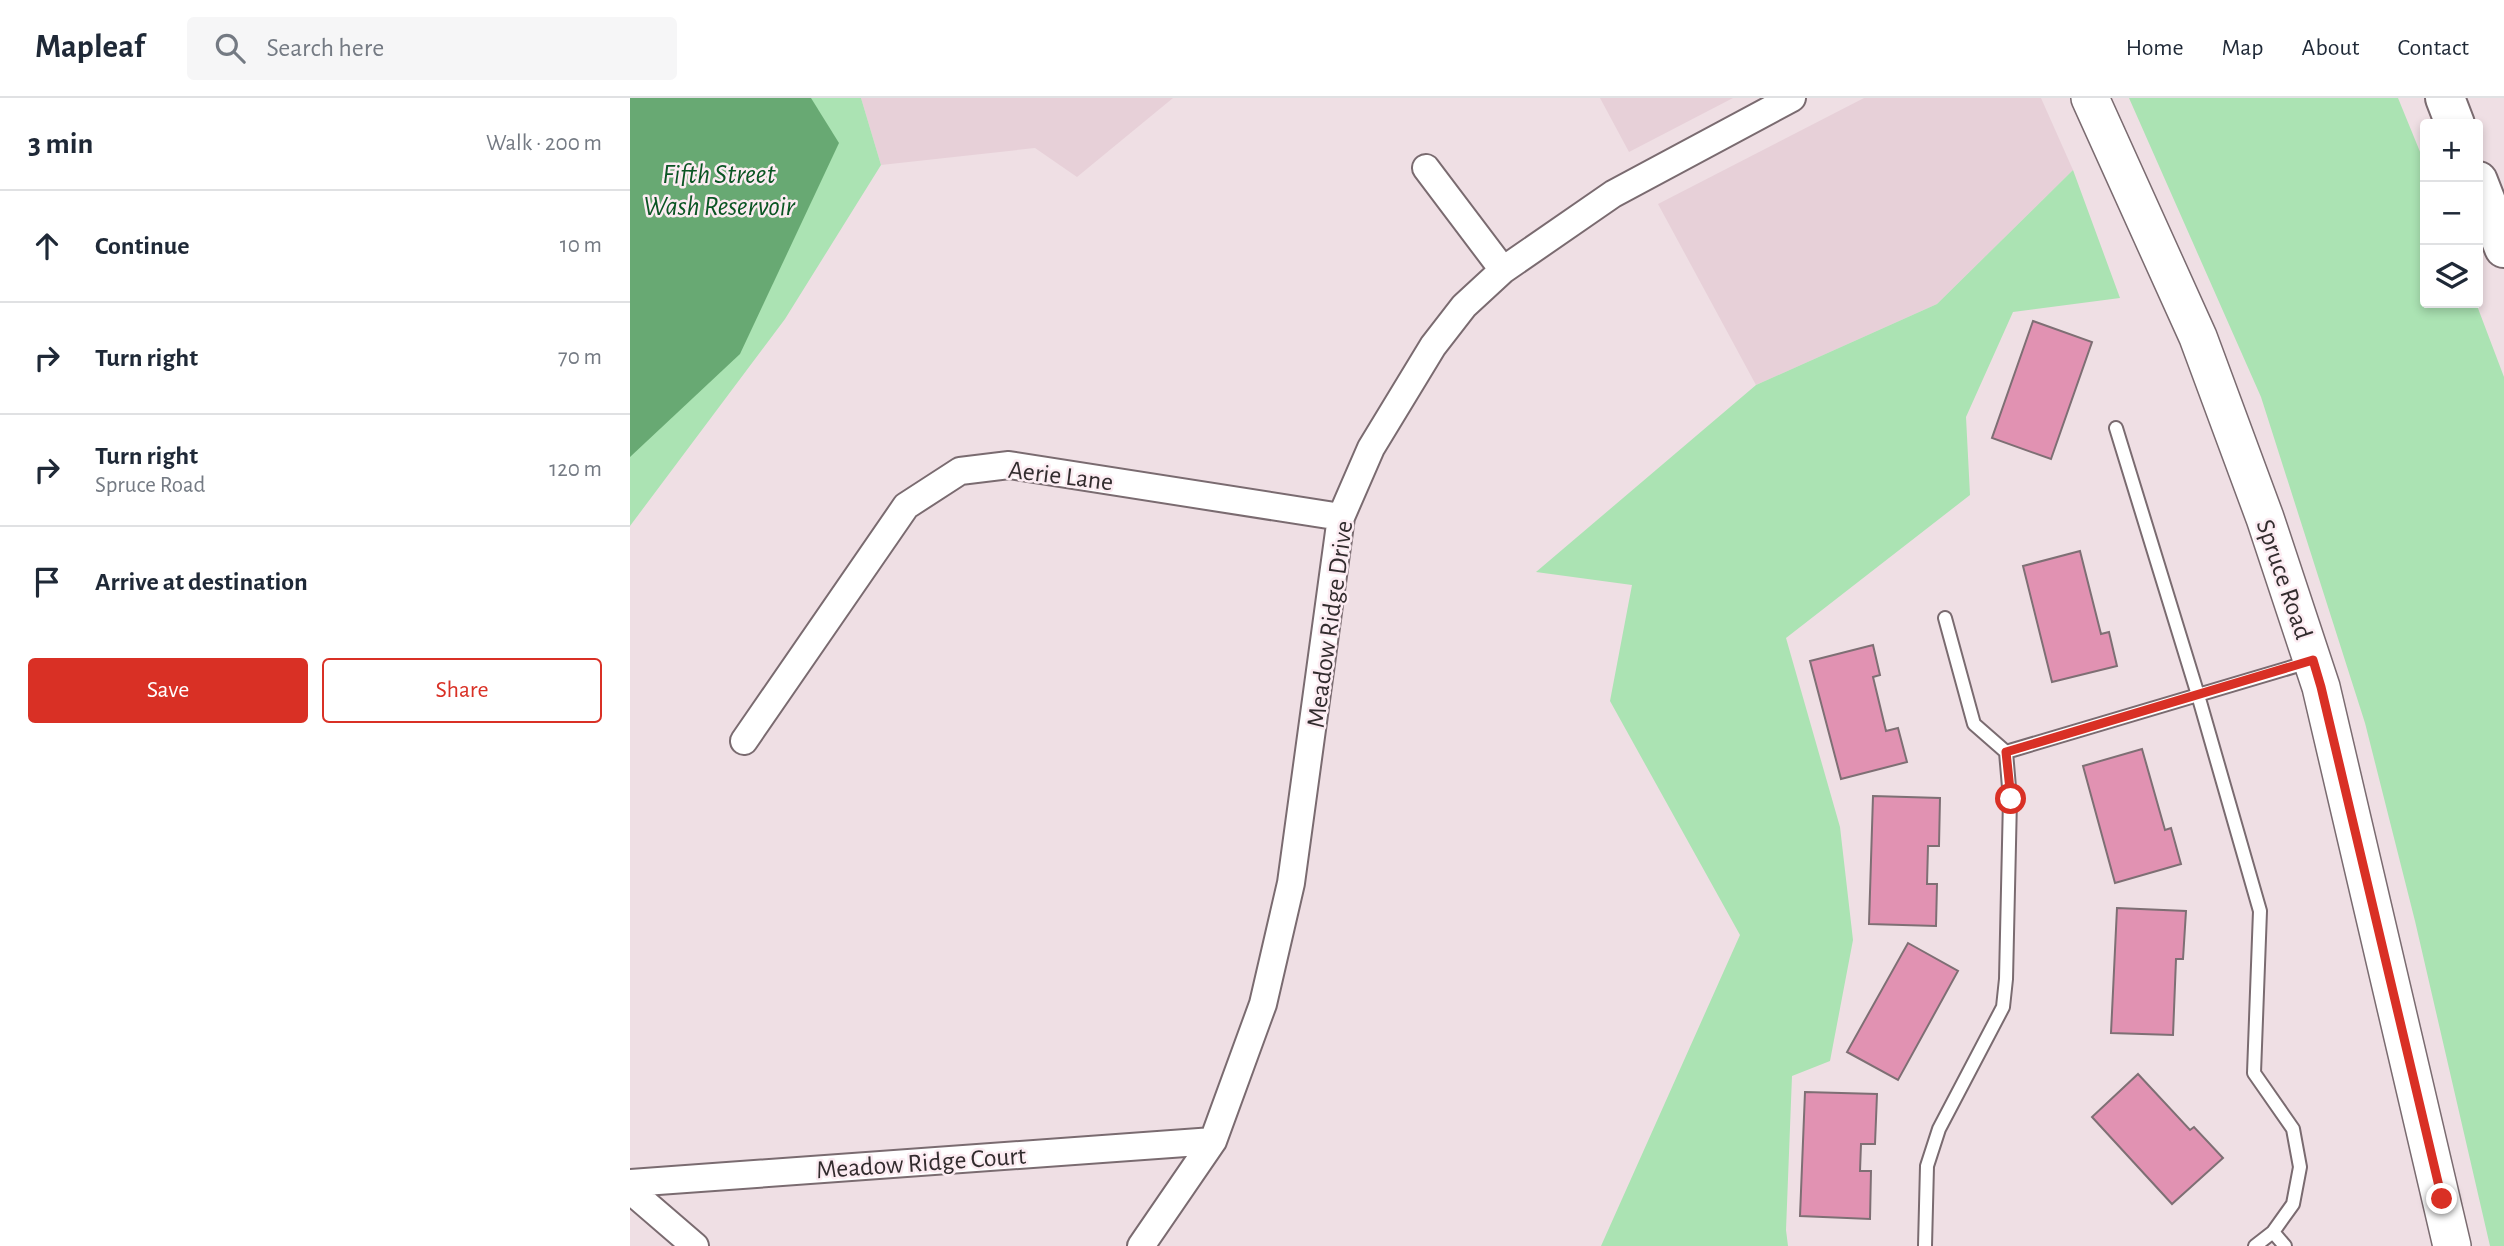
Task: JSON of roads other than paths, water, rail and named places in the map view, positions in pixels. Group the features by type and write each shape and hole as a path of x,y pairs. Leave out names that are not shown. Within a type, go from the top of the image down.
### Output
{"highway":[{"path":"2445,98 2453,119"},
{"path":"2478,182 2504,248"}],"main road":[{"name":"Spruce Road","path":"2090,98 2198,337 2265,518 2313,660 2328,714 2452,1246"}],"street":[{"name":"Meadow Ridge Drive","path":"1142,1246 1213,1141 1263,1004 1291,883 1341,517 1371,448 1433,346 1464,306 1503,270 1614,194 1792,98"},
{"path":"1426,168 1503,270"},
{"name":"Aerie Lane","path":"744,741 906,506 960,471 1009,465 1341,517"},
{"name":"Meadow Ridge Court","path":"630,1183 1213,1141"},
{"path":"630,1190 695,1246"}],"lane":[{"path":"2116,428 2198,695 2260,911 2254,1073 2292,1129 2300,1167 2293,1204 2273,1232 2255,1246"},
{"path":"1925,1246 1927,1166 1939,1129 2003,1007 2006,979 2011,799 2006,752 1974,724 1945,618"},
{"path":"2006,752 2313,660"},
{"path":"2273,1232 2285,1246"}],"water":[{"name":"Fifth Street Wash Reservoir","path":"630,98 811,98 839,143 740,354 630,457"}]}
